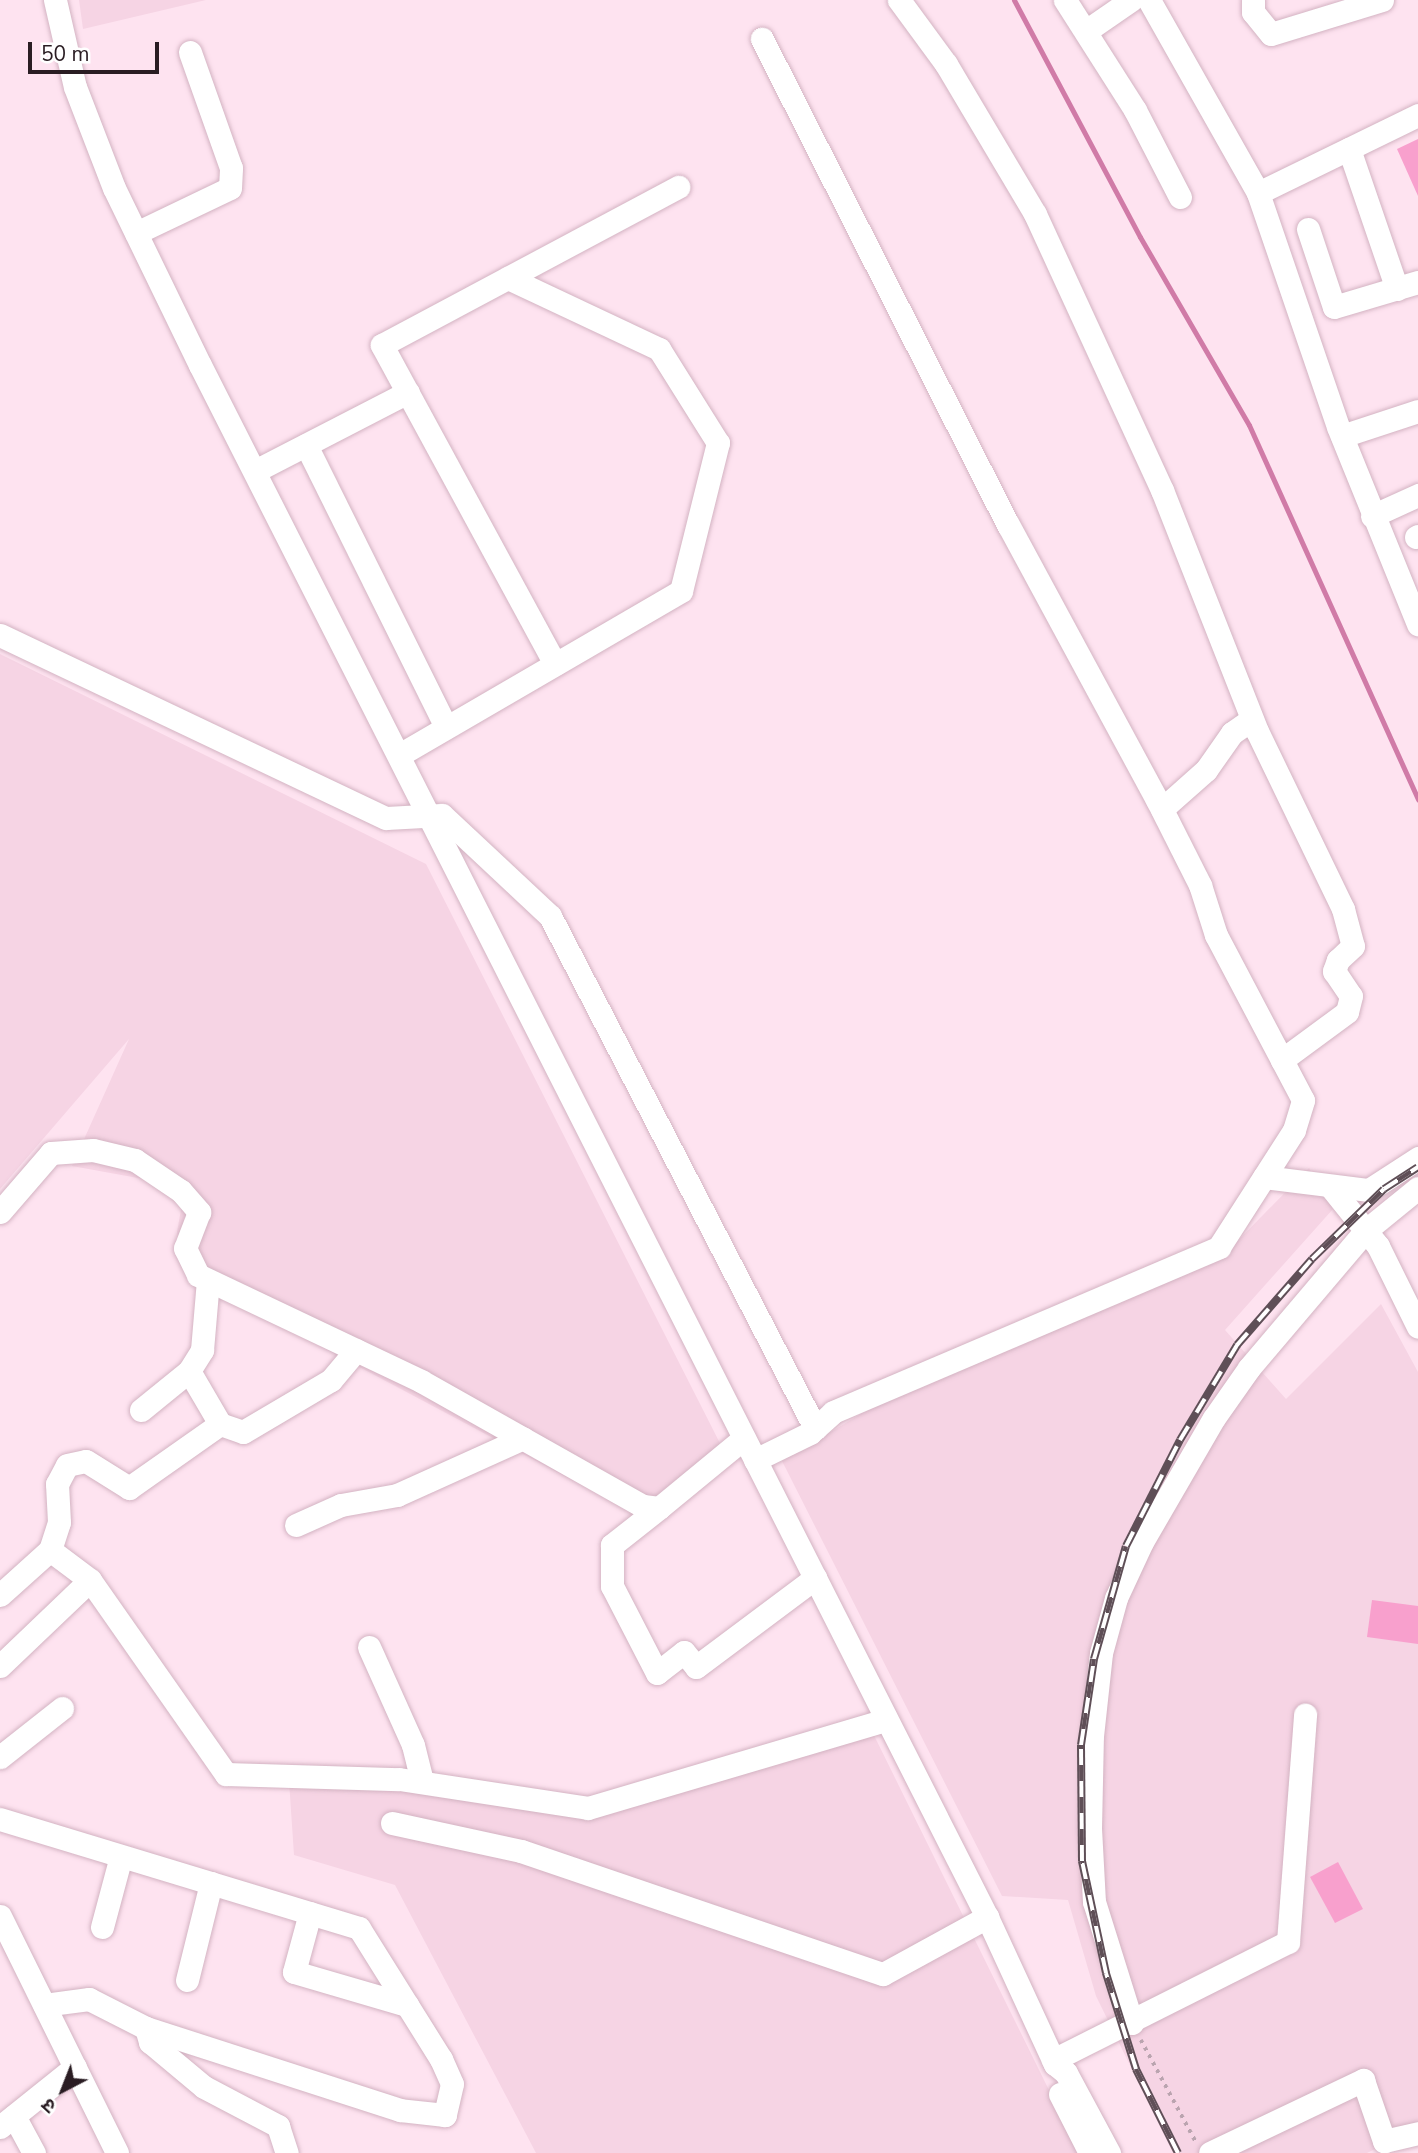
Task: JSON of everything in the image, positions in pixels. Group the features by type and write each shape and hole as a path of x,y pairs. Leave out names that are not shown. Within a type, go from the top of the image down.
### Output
{"street":[{"path":"55,0 75,87 136,233 987,1917 1054,2062 1066,2073 1109,2153"},
{"path":"899,0 946,64 1035,214 1162,490 1252,719 1343,909 1353,946 1338,960 1334,971 1351,996 1347,1012 1282,1060"},
{"path":"1065,0 1086,31 1181,197"},
{"path":"1086,31 1131,0"},
{"path":"1149,0 1258,193 1342,436 1372,516 1418,624"},
{"path":"1253,0 1253,12 1271,34 1382,0"},
{"path":"755,1460 815,1428 833,1412 1219,1247 1294,1130 1303,1100 1216,935 1200,885 1162,809 1008,525 762,39"},
{"path":"136,233 230,188 231,168 190,52"},
{"path":"1258,193 1418,116"},
{"path":"1305,330 1334,307 1407,285 1349,149"},
{"path":"555,664 382,345 678,187"},
{"path":"1308,229 1334,307"},
{"path":"401,754 681,591 718,443 659,349 508,278"},
{"path":"255,471 408,392"},
{"path":"1342,436 1418,411"},
{"path":"306,445 446,727"},
{"path":"1372,516 1418,495"},
{"path":"0,635 386,818 442,816 550,916 815,1428"},
{"path":"1162,809 1206,770 1232,733 1252,719"},
{"path":"0,1212 51,1153 93,1150 135,1160 181,1191 199,1212 185,1248 198,1275 356,1350 523,1438 643,1506 659,1508"},
{"path":"1264,1177 1369,1190 1418,1158"},
{"path":"1330,1186 1378,1246 1418,1327"},
{"path":"1132,2023 1094,1902 1090,1829 1092,1736 1101,1653 1116,1598 1142,1542 1214,1418 1249,1368 1365,1231 1418,1188"},
{"path":"141,1410 189,1371 202,1350 208,1280"},
{"path":"189,1371 220,1424 243,1432 331,1380 356,1350"},
{"path":"0,1595 50,1550 59,1522 57,1484 67,1465 86,1461 129,1488 220,1424"},
{"path":"744,1437 612,1545 611,1586 657,1673 684,1652 696,1667 815,1578"},
{"path":"296,1525 341,1505 397,1495 523,1438"},
{"path":"50,1550 90,1580 226,1774 322,1773 422,1782 588,1808 886,1720"},
{"path":"0,1667 90,1580"},
{"path":"369,1647 414,1745 422,1782"},
{"path":"0,1757 62,1707"},
{"path":"1054,2062 1288,1942 1305,1715"},
{"path":"0,1819 359,1928 452,2084 444,2115 400,2109 146,2028 89,1999 44,2004"},
{"path":"392,1823 521,1851 883,1974 987,1917"},
{"path":"102,1927 121,1856"},
{"path":"187,1980 211,1883"},
{"path":"310,1913 294,1972 407,2005"},
{"path":"0,1916 117,2153"},
{"path":"146,2028 150,2042 204,2087 278,2126 287,2153"},
{"path":"1054,2062 1053,2080 1090,2153"},
{"path":"34,2153 7,2121 75,2067"},
{"path":"1210,2153 1363,2080 1384,2147 1418,2133"}],"path":[{"path":"1132,2023 1202,2153"}],"shaded area":[{"path":"79,0 206,0 83,29"},
{"path":"0,654 426,864 730,1463 653,1523 186,1275 177,1232 182,1204 149,1180 72,1166 129,1039 0,1189"},
{"path":"1309,1168 1333,1209 1225,1330 1286,1399 1381,1304 1418,1372 1418,2127 1367,2153 1173,2153 1096,1996 1068,1900 1002,1896 782,1461 896,1393 1224,1255"},
{"path":"865,1717 1080,2153 536,2153 395,1885 294,1855 288,1766 591,1801"}],"building":[{"path":"1418,139 1418,196 1397,149"},
{"path":"1372,1600 1418,1606 1418,1644 1367,1637"},
{"path":"1338,1862 1363,1909 1335,1923 1310,1877"}],"waterway":[{"path":"1014,0 1140,237 1249,425 1418,800"}],"railway":[{"path":"1178,2153 1136,2069 1106,1973 1082,1861 1081,1745 1094,1659 1126,1546 1180,1440 1237,1345 1312,1259 1384,1189 1418,1167"}]}
